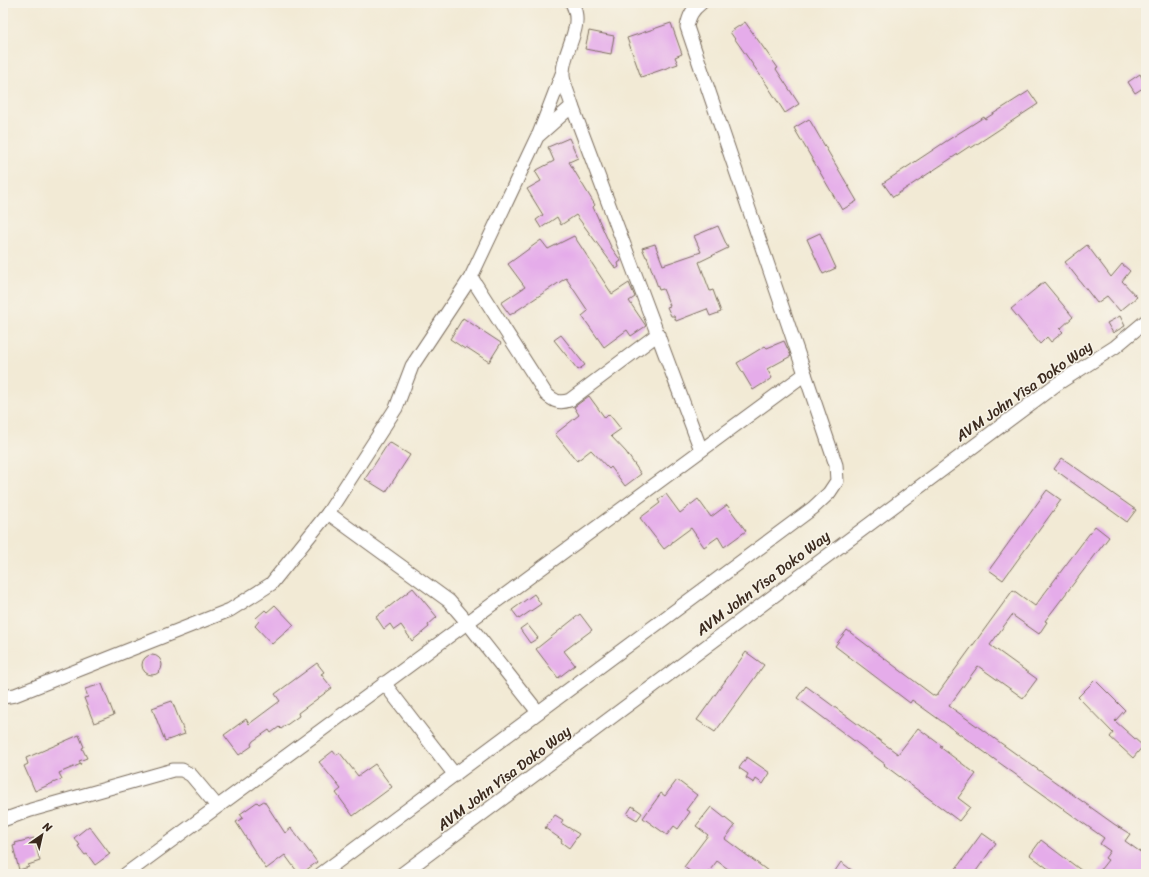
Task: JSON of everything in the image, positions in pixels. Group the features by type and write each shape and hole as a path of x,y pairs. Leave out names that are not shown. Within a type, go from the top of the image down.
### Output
{"street":[{"path":"3,697 15,695 230,610 271,584 328,513 396,408 412,366 471,277 538,137 562,74 577,24 572,3"},
{"path":"321,874 813,508 829,493 837,481 836,465 687,27 689,17 695,8 701,3"},
{"path":"562,74 572,106 701,450"},
{"path":"538,137 572,106"},
{"path":"471,277 546,394 555,401 563,403 570,400 658,334"},
{"name":"AVM John Yisa Doko Way","path":"402,874 1057,384 1115,347 1146,322"},
{"path":"126,874 805,374"},
{"path":"328,513 449,602 467,622 538,712"},
{"path":"384,683 454,775"},
{"path":"3,820 31,810 173,770 182,770 191,775 218,806"}],"building":[{"path":"745,22 778,68 776,69 799,104 785,113 730,32"},
{"path":"671,23 682,54 675,57 678,64 641,77 627,38"},
{"path":"589,31 614,36 611,54 585,49"},
{"path":"1140,74 1146,86 1135,93 1128,82"},
{"path":"1029,91 1038,104 971,148 970,146 893,197 883,183 984,117 985,119"},
{"path":"809,119 857,201 842,210 794,128"},
{"path":"569,138 578,158 569,162 595,205 593,207 611,247 621,261 618,263 619,267 616,269 576,215 561,225 557,217 541,228 536,220 543,215 527,189 541,181 535,171 554,161 548,147"},
{"path":"718,226 728,248 699,262 710,291 713,290 721,312 710,316 707,309 676,321 674,316 671,316 667,307 670,306 663,289 659,290 647,257 642,248 655,244 663,265 701,252 694,236"},
{"path":"820,233 836,268 823,274 807,239"},
{"path":"574,236 612,294 629,283 635,297 629,301 646,326 631,336 627,330 604,347 582,316 588,311 566,278 510,315 501,303 525,287 508,264 541,240 548,249"},
{"path":"1087,245 1111,277 1122,264 1130,271 1122,281 1137,297 1120,311 1107,296 1097,303 1065,262"},
{"path":"1044,282 1073,317 1060,329 1063,332 1051,342 1047,337 1040,344 1011,309"},
{"path":"1120,316 1125,326 1113,333 1107,323"},
{"path":"463,318 501,343 489,362 466,347 465,349 450,339"},
{"path":"561,335 585,365 578,370 554,340"},
{"path":"784,341 791,356 767,369 772,378 753,390 737,363 765,346 767,348"},
{"path":"589,396 605,418 609,414 621,429 611,436 626,452 641,474 625,486 611,467 609,469 591,450 577,461 555,434 579,415 574,407"},
{"path":"389,442 410,455 386,492 365,479"},
{"path":"1062,458 1136,510 1127,522 1054,469"},
{"path":"1047,490 1061,500 1003,580 989,570"},
{"path":"666,494 680,513 698,499 711,517 727,505 746,531 724,547 718,537 704,547 691,528 664,549 640,518 660,503 658,500"},
{"path":"1095,526 1109,537 1045,621 1047,622 1039,634 1012,615 990,645 1037,679 1023,698 978,666 949,706 1130,834 1125,841 1146,856 1146,874 1097,874 1108,860 1105,858 1110,851 1100,844 1104,838 912,700 910,703 835,646 847,630 936,696 1013,590 1035,606"},
{"path":"413,588 437,617 428,625 429,627 412,641 401,625 394,630 390,624 384,629 376,617"},
{"path":"534,594 541,604 519,619 512,610"},
{"path":"275,605 294,625 272,644 255,626 259,621 256,618 265,610 267,612"},
{"path":"580,614 592,630 564,651 575,665 558,678 536,649"},
{"path":"527,624 538,638 530,643 520,629"},
{"path":"746,652 764,665 715,732 697,720"},
{"path":"152,655 159,658 162,665 159,672 152,675 145,672 142,665 145,658"},
{"path":"317,663 324,672 321,674 332,688 298,713 299,716 281,729 279,727 271,733 269,730 253,741 251,744 252,746 239,755 224,735 246,719 249,724 280,701 275,694"},
{"path":"1095,680 1125,710 1115,721 1143,746 1133,758 1110,737 1113,733 1078,697"},
{"path":"102,684 114,715 94,723 84,698 88,697 85,689"},
{"path":"806,686 898,754 918,728 942,746 940,747 976,774 958,798 970,807 959,821 797,698"},
{"path":"172,701 185,734 165,741 152,708"},
{"path":"79,735 84,747 82,748 87,758 79,761 81,764 59,773 62,779 35,791 24,766 28,764 26,758"},
{"path":"333,751 336,755 340,753 358,776 375,764 392,787 353,816 336,793 341,789 319,762"},
{"path":"747,757 770,773 763,784 756,779 754,783 746,778 748,774 739,768"},
{"path":"677,780 697,795 686,810 690,812 678,829 674,826 667,835 643,818 661,793 665,796"},
{"path":"264,801 285,833 291,828 317,862 301,874 299,874 285,855 266,869 236,822 243,818 240,814 257,802 259,804"},
{"path":"632,806 642,813 637,820 627,814"},
{"path":"711,807 735,826 725,839 772,874 735,874 717,861 707,874 694,874 684,867 708,835 696,826"},
{"path":"555,815 563,820 561,823 579,834 569,848 561,842 562,840 545,828"},
{"path":"89,826 110,854 95,865 87,854 85,855 78,846 80,845 74,838"},
{"path":"982,833 996,843 974,874 952,874"},
{"path":"34,838 40,861 19,870 13,846 16,845 15,843"},
{"path":"1041,840 1086,874 1055,874 1030,855"},
{"path":"841,862 857,874 833,874"}]}
